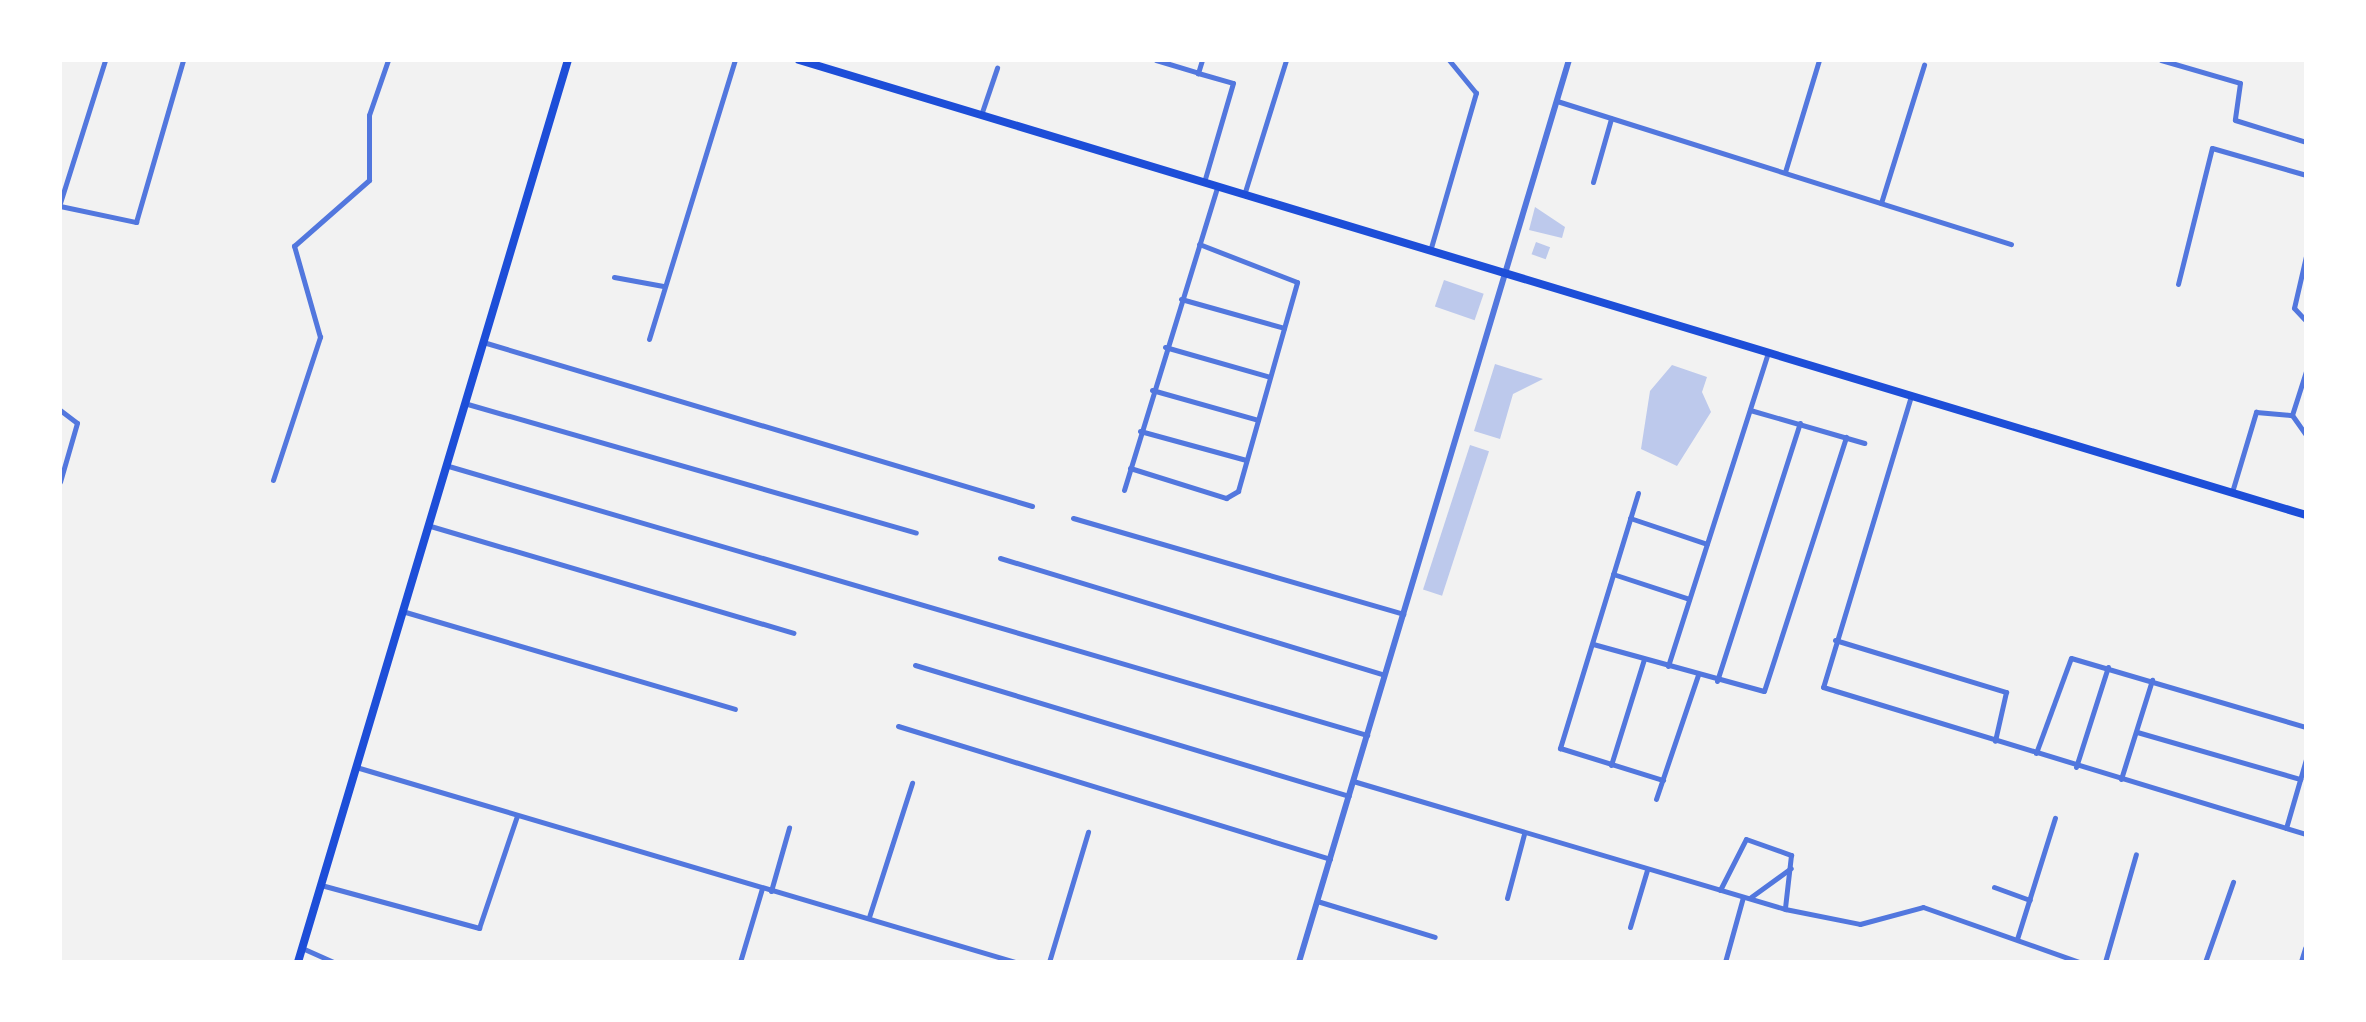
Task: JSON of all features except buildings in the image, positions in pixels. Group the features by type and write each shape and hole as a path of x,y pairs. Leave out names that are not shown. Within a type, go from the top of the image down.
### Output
{"main road":[{"path":"298,962 568,60"},
{"path":"799,60 2306,516"}],"street":[{"path":"105,60 60,204 136,222 183,60"},
{"path":"273,480 320,337 294,246 369,180 369,115 388,60"},
{"path":"648,339 735,60"},
{"path":"1156,60 1232,83 1204,182"},
{"path":"1198,73 1202,60"},
{"path":"1244,194 1286,60"},
{"path":"1430,251 1476,92 1450,72 1450,60"},
{"path":"1298,962 1569,60"},
{"path":"1785,173 1818,60"},
{"path":"2161,60 2240,82 2235,120 2306,142"},
{"path":"1882,203 1924,65"},
{"path":"981,115 997,68"},
{"path":"1558,101 2011,244"},
{"path":"1593,182 1611,119"},
{"path":"2178,284 2212,148 2306,175"},
{"path":"1124,490 1217,186"},
{"path":"1130,468 1226,498 1238,491 1297,286 1291,274 1199,244"},
{"path":"2306,256 2294,308 2306,321"},
{"path":"614,276 663,286"},
{"path":"1181,299 1284,328"},
{"path":"484,342 1032,506"},
{"path":"1166,347 1270,377"},
{"path":"1668,666 1768,353"},
{"path":"2292,415 2306,372"},
{"path":"1152,390 1258,420"},
{"path":"1911,396 1835,640 1826,690 2306,834"},
{"path":"464,404 916,533"},
{"path":"60,410 77,423 60,482"},
{"path":"1750,410 1864,442"},
{"path":"2232,493 2256,412 2292,415"},
{"path":"2292,415 2306,435"},
{"path":"1717,681 1800,424"},
{"path":"1140,431 1246,460"},
{"path":"1593,644 1717,681 1766,689 1846,437"},
{"path":"445,465 1367,735"},
{"path":"1638,493 1560,748 1663,780"},
{"path":"1073,518 1404,614"},
{"path":"1630,518 1707,544"},
{"path":"426,524 793,632"},
{"path":"1000,558 1385,675"},
{"path":"1613,574 1689,599"},
{"path":"401,611 735,709"},
{"path":"1835,640 2006,692 1995,741"},
{"path":"1611,764 1644,659"},
{"path":"2036,754 2068,660 2108,667 2306,727"},
{"path":"915,665 1348,796"},
{"path":"2076,767 2108,667"},
{"path":"1656,800 1698,675"},
{"path":"2121,779 2152,680"},
{"path":"898,726 1330,858"},
{"path":"2137,732 2300,779"},
{"path":"2286,828 2306,759"},
{"path":"356,767 870,918 993,959 1016,962"},
{"path":"1353,780 1785,910 1860,924 1923,907 2079,962"},
{"path":"870,918 912,782"},
{"path":"322,886 479,928 517,816"},
{"path":"2017,939 2055,818"},
{"path":"771,891 789,828"},
{"path":"1049,962 1088,832"},
{"path":"1506,898 1524,834"},
{"path":"1720,890 1743,839 1787,852 1790,868 1785,910"},
{"path":"2105,962 2136,854"},
{"path":"1751,897 1790,868"},
{"path":"1630,927 1647,870"},
{"path":"2205,962 2233,882"},
{"path":"1994,887 2030,900"},
{"path":"740,962 762,888"},
{"path":"1725,962 1743,896"},
{"path":"1317,900 1435,937"},
{"path":"302,948 334,962"},
{"path":"2302,962 2306,949"},
{"path":"1496,962 1536,962"}]}
